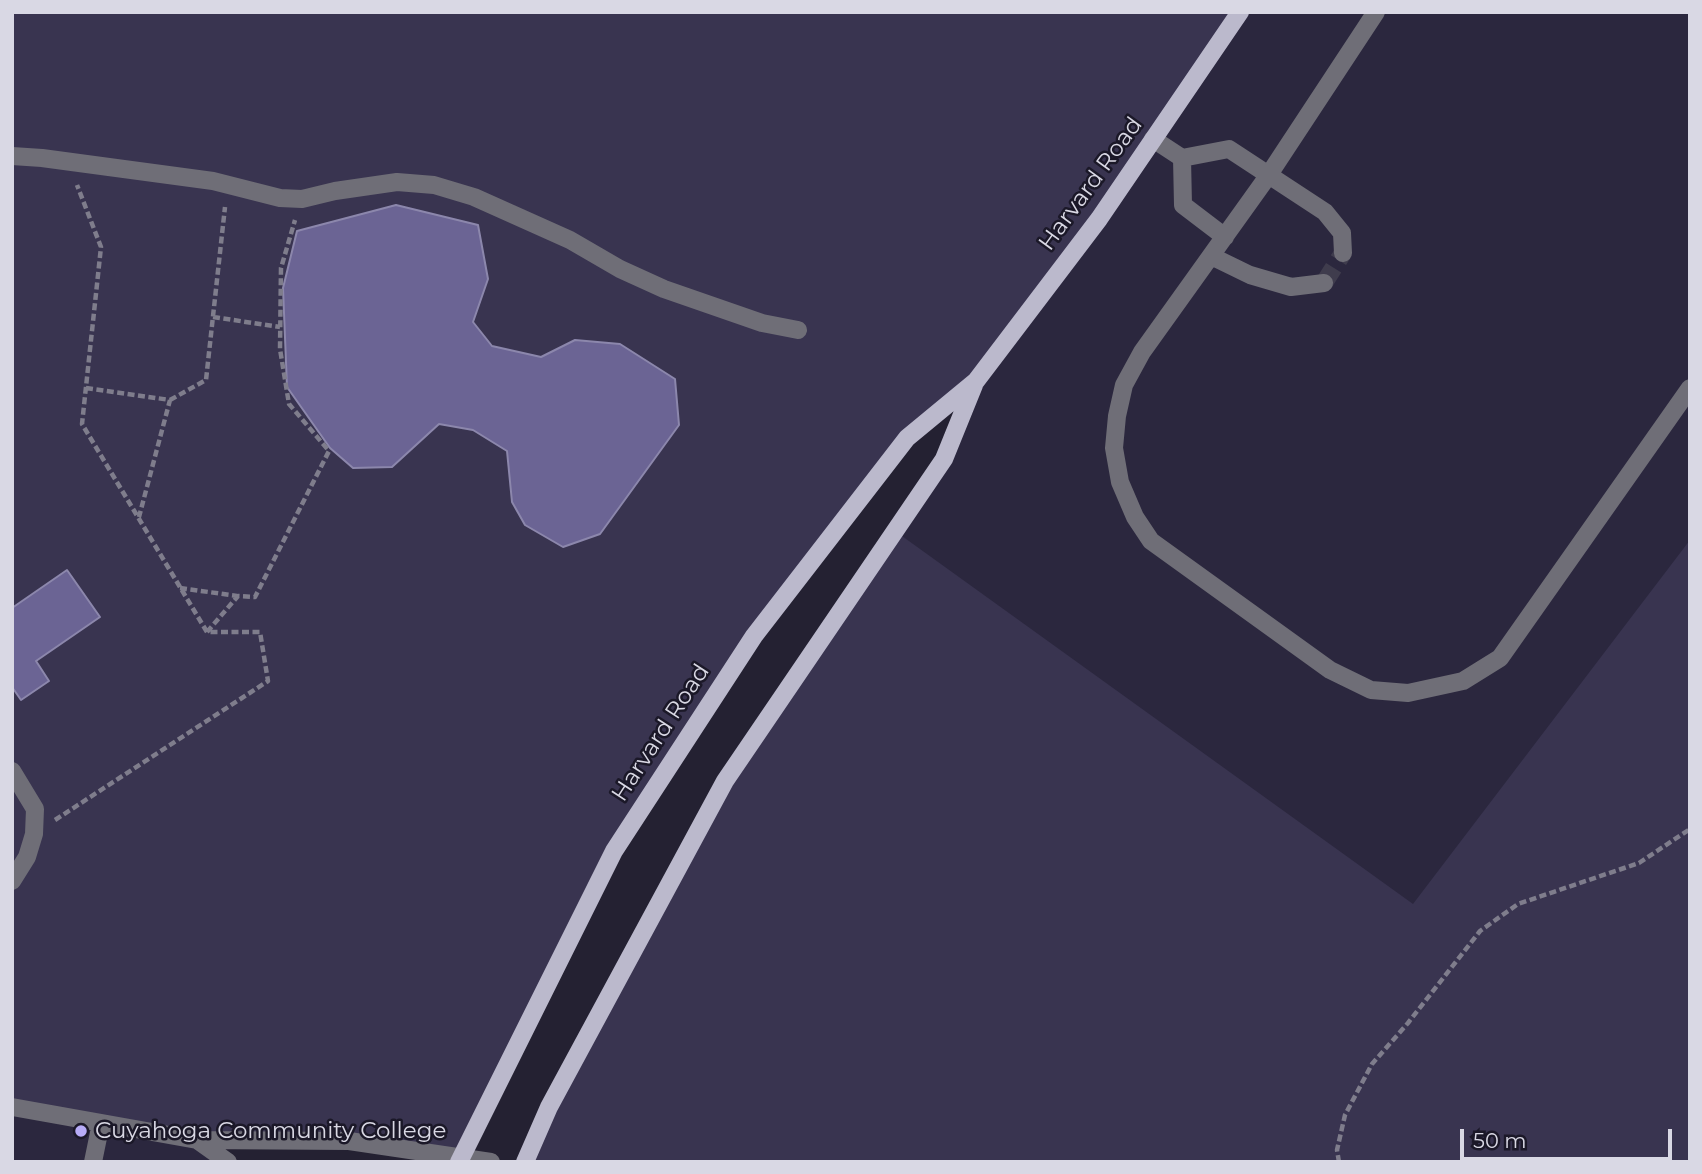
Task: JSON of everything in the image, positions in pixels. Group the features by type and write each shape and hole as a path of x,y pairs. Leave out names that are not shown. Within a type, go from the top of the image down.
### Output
{"main road":[{"name":"Harvard Road","path":"460,1159 614,851 754,636 907,438 976,381 1098,219 1240,12"},
{"name":"Harvard Road","path":"525,1162 549,1107 725,781 944,459 976,381"}],"street":[{"path":"1376,12 1268,176 1142,352 1124,385 1116,416 1114,448 1120,482 1135,517 1151,541 1330,670 1371,690 1408,693 1463,681 1500,657 1690,388"},
{"path":"1153,139 1182,158 1229,149 1325,212 1342,233 1343,253"},
{"path":"12,156 227,185 280,198 302,199 397,182 434,185 474,197 559,235 620,269 664,289 762,323 798,330"},
{"path":"1182,158 1183,205 1225,237"},
{"path":"1211,256 1250,275 1292,287 1324,283"},
{"path":"12,771 34,809 34,834 27,857 12,881"},
{"path":"12,1107 197,1140 349,1141 491,1162"},
{"path":"93,1162 102,1123"},
{"path":"197,1140 228,1162"}],"path":[{"path":"68,162 101,247 82,424 207,632"},
{"path":"86,388 170,400 206,380 227,185"},
{"path":"180,588 255,597 329,451 289,404 280,349 281,268 302,199"},
{"path":"213,317 280,327"},
{"path":"138,518 170,400"},
{"path":"207,632 238,596"},
{"path":"34,834 268,681 261,632 207,632"},
{"path":"1339,1162 1337,1150 1345,1115 1372,1064 1408,1023 1480,931 1518,904 1639,863 1690,829"}],"shaded area":[{"path":"12,12 1240,12 976,381 907,438 754,637 614,851 461,1157 197,1140 12,1107"},
{"path":"1240,12 1690,12 1690,1162 895,531 976,381"},
{"path":"396,205 478,225 488,279 473,322 492,346 541,357 575,340 620,344 675,379 679,425 600,534 563,547 525,525 512,502 507,451 473,430 439,424 392,467 353,468 330,448 287,387 283,288 297,231"},
{"path":"895,531 1413,904 1690,540 1690,1162 525,1162 725,781"},
{"path":"67,570 100,617 36,661 49,681 21,700 12,687 12,608"},
{"name":"Cuyahoga Community College","path":"12,1107 197,1140 228,1162 12,1162"}],"tunnel":[{"path":"1324,283 1343,253"}],"place":[{"name":"Cuyahoga Community College","path":"81,1131"}]}
